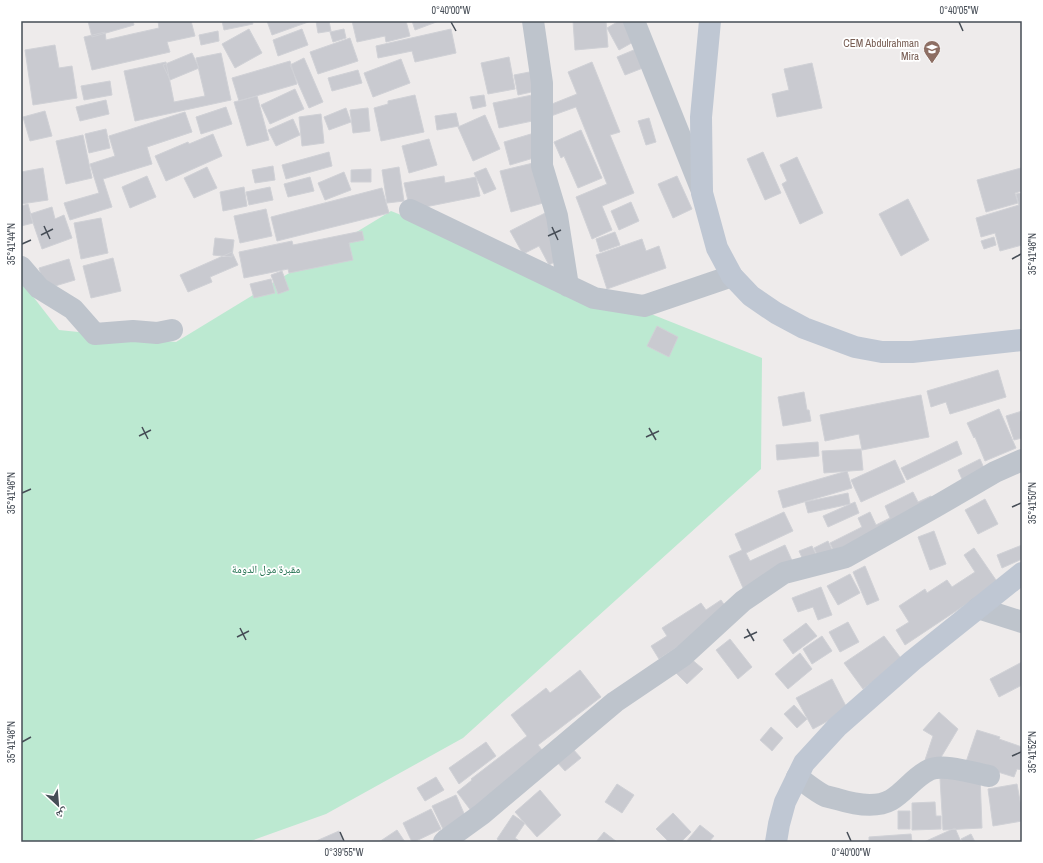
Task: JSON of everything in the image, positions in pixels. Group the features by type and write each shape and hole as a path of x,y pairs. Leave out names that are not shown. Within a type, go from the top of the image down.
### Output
{"main road":[{"path":"710,21 701,117 702,192 717,248 732,276 751,296 776,313 804,328 855,347 882,352 912,352 1022,340"},
{"path":"776,842 785,802 804,763 837,728 912,661 1022,573"}],"street":[{"path":"533,21 542,83 542,166 557,216 568,286"},
{"path":"634,21 702,192"},
{"path":"410,210 594,298 644,306 732,276"},
{"path":"21,267 39,288 73,309 95,334 133,331 157,333 172,330"},
{"path":"444,842 482,814 615,702 683,656 742,601 784,573 846,557 995,472 1022,460"},
{"path":"978,608 1022,622"},
{"path":"797,777 826,796 849,803 862,805 878,804 890,800 913,780 929,769 944,767 989,776"}],"green space":[{"name":"مقبرة مول الدومة","path":"391,211 762,358 761,469 463,738 326,814 248,842 21,842 21,281 59,330 176,342"}],"building":[{"path":"88,21 133,21 134,25 92,37"},
{"path":"158,21 191,21 195,36 167,42 170,52 92,70 84,37 105,32 106,40 159,28"},
{"path":"222,21 252,21 253,24 224,30"},
{"path":"267,21 311,21 272,35"},
{"path":"316,21 329,21 331,31 318,33"},
{"path":"352,21 406,21 410,36 386,42 385,36 357,42"},
{"path":"412,21 439,21 415,30"},
{"path":"573,21 606,21 608,47 575,50"},
{"path":"619,21 624,21 635,41 619,50 607,28"},
{"path":"249,29 262,53 235,68 222,44"},
{"path":"302,29 308,45 278,56 273,40"},
{"path":"344,29 346,38 333,42 330,32"},
{"path":"451,29 456,53 415,62 412,51 378,58 376,46"},
{"path":"218,31 219,41 201,45 199,35"},
{"path":"350,38 358,61 318,74 310,52"},
{"path":"55,45 59,68 72,66 77,98 33,105 25,50"},
{"path":"641,47 648,66 625,75 617,57"},
{"path":"192,53 199,68 170,80 163,65"},
{"path":"221,53 231,100 135,121 124,71 166,62 174,102 205,96 196,58"},
{"path":"509,57 515,89 488,94 481,63"},
{"path":"304,58 323,102 309,108 290,65"},
{"path":"401,59 410,83 373,97 364,73"},
{"path":"290,61 297,84 239,101 232,78"},
{"path":"592,62 620,132 610,135 634,193 602,206 612,230 592,239 576,197 607,184 576,107 551,116 547,106 577,94 568,72"},
{"path":"812,63 822,108 777,117 772,94 789,90 784,69"},
{"path":"545,69 549,88 518,95 514,75"},
{"path":"358,70 362,83 332,91 328,78"},
{"path":"110,81 112,95 84,100 81,86"},
{"path":"295,89 304,109 270,124 261,105"},
{"path":"537,94 542,119 499,128 493,103"},
{"path":"415,95 424,132 381,141 374,108 388,104 388,101"},
{"path":"484,95 486,106 473,109 470,97"},
{"path":"257,96 269,140 247,146 234,102"},
{"path":"106,100 109,114 80,121 76,107"},
{"path":"226,107 232,124 201,134 196,117"},
{"path":"346,108 351,122 329,130 324,117"},
{"path":"368,108 370,131 353,133 350,110"},
{"path":"45,111 52,136 30,141 23,117"},
{"path":"185,112 192,132 147,147 152,164 103,179 112,207 70,220 64,203 99,193 90,164 115,156 109,136"},
{"path":"456,113 459,126 437,130 435,116"},
{"path":"321,114 324,143 302,146 299,117"},
{"path":"485,115 500,149 473,161 458,127"},
{"path":"649,118 656,142 646,145 638,121"},
{"path":"293,119 300,135 276,146 268,130"},
{"path":"106,129 110,148 89,153 85,134"},
{"path":"581,130 602,178 578,188 564,156 561,158 554,142"},
{"path":"541,131 547,154 510,165 504,142"},
{"path":"213,134 222,156 166,181 155,156 188,142 189,144"},
{"path":"83,135 92,178 66,184 56,141"},
{"path":"429,139 437,165 409,173 402,146"},
{"path":"329,152 332,166 286,179 282,165"},
{"path":"763,152 781,193 765,200 747,159"},
{"path":"797,157 823,213 800,224 782,184 787,181 780,165"},
{"path":"533,163 543,203 511,212 500,171"},
{"path":"273,166 275,180 255,183 252,170"},
{"path":"207,167 217,188 194,198 184,178"},
{"path":"399,167 404,201 387,203 382,170"},
{"path":"43,168 48,200 21,204 21,172"},
{"path":"486,168 496,189 484,194 474,173"},
{"path":"1021,168 1022,191 1015,193 1018,203 986,212 977,180"},
{"path":"371,169 371,182 351,182 351,170"},
{"path":"344,172 351,190 325,200 318,183"},
{"path":"147,176 156,197 130,208 122,187"},
{"path":"444,176 445,183 476,177 480,196 410,210 404,183"},
{"path":"677,176 692,209 673,218 658,184"},
{"path":"310,177 314,191 288,197 284,184"},
{"path":"244,187 247,206 223,211 220,192"},
{"path":"270,187 273,200 249,205 246,192"},
{"path":"382,188 389,213 277,241 271,217"},
{"path":"1022,193 1022,245 1000,251 995,233 981,237 976,218 1019,205 1016,194"},
{"path":"908,199 929,240 901,256 879,214"},
{"path":"631,202 639,221 619,230 611,211"},
{"path":"28,204 33,223 21,226 21,206"},
{"path":"52,207 55,219 64,215 72,238 42,249 30,214"},
{"path":"266,209 272,236 240,243 234,216"},
{"path":"553,209 572,253 549,265 539,246 523,254 510,231"},
{"path":"101,218 108,253 81,259 74,223"},
{"path":"362,231 364,240 349,243 353,260 289,273 288,269 244,278 239,252 292,241 293,245"},
{"path":"615,232 620,245 600,252 596,239"},
{"path":"994,237 996,245 984,249 981,241"},
{"path":"215,238 234,240 232,257 213,255"},
{"path":"642,239 646,251 659,246 666,268 607,289 596,255"},
{"path":"232,252 238,265 210,277 212,282 188,292 180,275"},
{"path":"113,258 121,291 91,298 83,266"},
{"path":"69,259 75,280 45,289 39,268"},
{"path":"282,271 289,290 278,294 271,275"},
{"path":"271,279 275,293 254,298 250,284"},
{"path":"657,326 678,337 669,357 647,346"},
{"path":"998,370 1006,397 950,414 946,402 931,407 927,391"},
{"path":"804,392 807,410 809,410 811,421 783,426 778,397"},
{"path":"921,395 929,437 862,450 859,434 825,441 820,415"},
{"path":"999,409 1016,448 985,461 975,437 974,438 967,423"},
{"path":"1022,411 1022,438 1014,440 1006,416"},
{"path":"957,441 962,454 907,480 901,468"},
{"path":"818,442 819,456 777,460 776,445"},
{"path":"861,449 863,470 824,473 822,451"},
{"path":"980,459 991,484 969,495 958,470"},
{"path":"895,460 905,482 861,502 851,480"},
{"path":"847,471 852,488 783,508 778,491"},
{"path":"913,492 918,502 931,496 939,512 839,562 830,543 862,527 858,518 870,512 876,525 890,518 885,506"},
{"path":"848,493 850,504 808,513 805,502"},
{"path":"985,499 998,524 978,534 965,510"},
{"path":"855,502 859,513 828,527 823,516"},
{"path":"784,512 793,531 746,553 750,561 785,545 798,574 747,597 729,556 742,550 735,534"},
{"path":"934,531 946,564 930,570 918,537"},
{"path":"828,541 838,563 824,570 814,548"},
{"path":"1022,545 1022,559 1002,568 997,555"},
{"path":"812,546 822,567 809,573 799,551"},
{"path":"974,548 998,583 905,645 896,630 909,622 899,606 925,589 927,593 947,580 952,587 975,572 964,555"},
{"path":"865,566 879,600 867,605 853,572"},
{"path":"850,574 860,593 838,605 827,586"},
{"path":"821,587 832,615 818,620 813,607 798,612 792,598"},
{"path":"721,600 730,613 659,659 651,646 667,636 662,628 701,603 706,610"},
{"path":"848,622 859,642 840,652 829,632"},
{"path":"806,623 817,636 793,654 783,640"},
{"path":"822,636 832,651 812,664 803,649"},
{"path":"884,636 903,661 863,689 844,663"},
{"path":"730,639 752,667 738,679 716,650"},
{"path":"800,653 812,669 788,689 775,674"},
{"path":"690,658 703,669 687,684 675,672"},
{"path":"1022,662 1022,685 999,697 990,679"},
{"path":"580,670 601,697 538,745 546,755 472,812 457,792 472,780 471,779 527,736 511,715 546,688 550,693"},
{"path":"832,679 848,710 813,729 796,698"},
{"path":"794,705 807,719 797,728 784,714"},
{"path":"939,712 958,729 937,764 925,760 933,736 923,730"},
{"path":"771,727 783,738 772,751 760,740"},
{"path":"977,730 1000,737 999,739 1022,747 1022,770 1017,769 1014,777 966,762"},
{"path":"486,742 496,756 459,784 449,768"},
{"path":"572,748 581,758 565,771 556,761"},
{"path":"980,776 982,828 943,830 940,778"},
{"path":"436,777 444,790 425,801 417,788"},
{"path":"617,784 634,795 622,813 605,802"},
{"path":"1017,784 1022,812 1022,821 993,826 988,789"},
{"path":"540,790 561,815 537,837 515,812"},
{"path":"456,795 466,818 443,829 432,806"},
{"path":"935,802 936,816 941,816 941,829 912,830 912,803"},
{"path":"431,809 441,829 412,842 403,823"},
{"path":"898,811 910,811 910,829 898,829"},
{"path":"673,813 691,832 681,842 669,842 656,829"},
{"path":"513,815 525,823 515,838 521,842 501,842 497,839"},
{"path":"700,825 714,836 709,842 686,842"},
{"path":"955,828 961,842 924,842"},
{"path":"397,830 405,842 379,842"},
{"path":"339,831 344,842 314,842"},
{"path":"604,832 617,842 596,842"},
{"path":"911,834 912,842 869,842 869,837"},
{"path":"971,834 975,842 963,842 961,839"}],"place":[{"name":"CEM Abdulrahman Mira","path":"932,64"}]}
